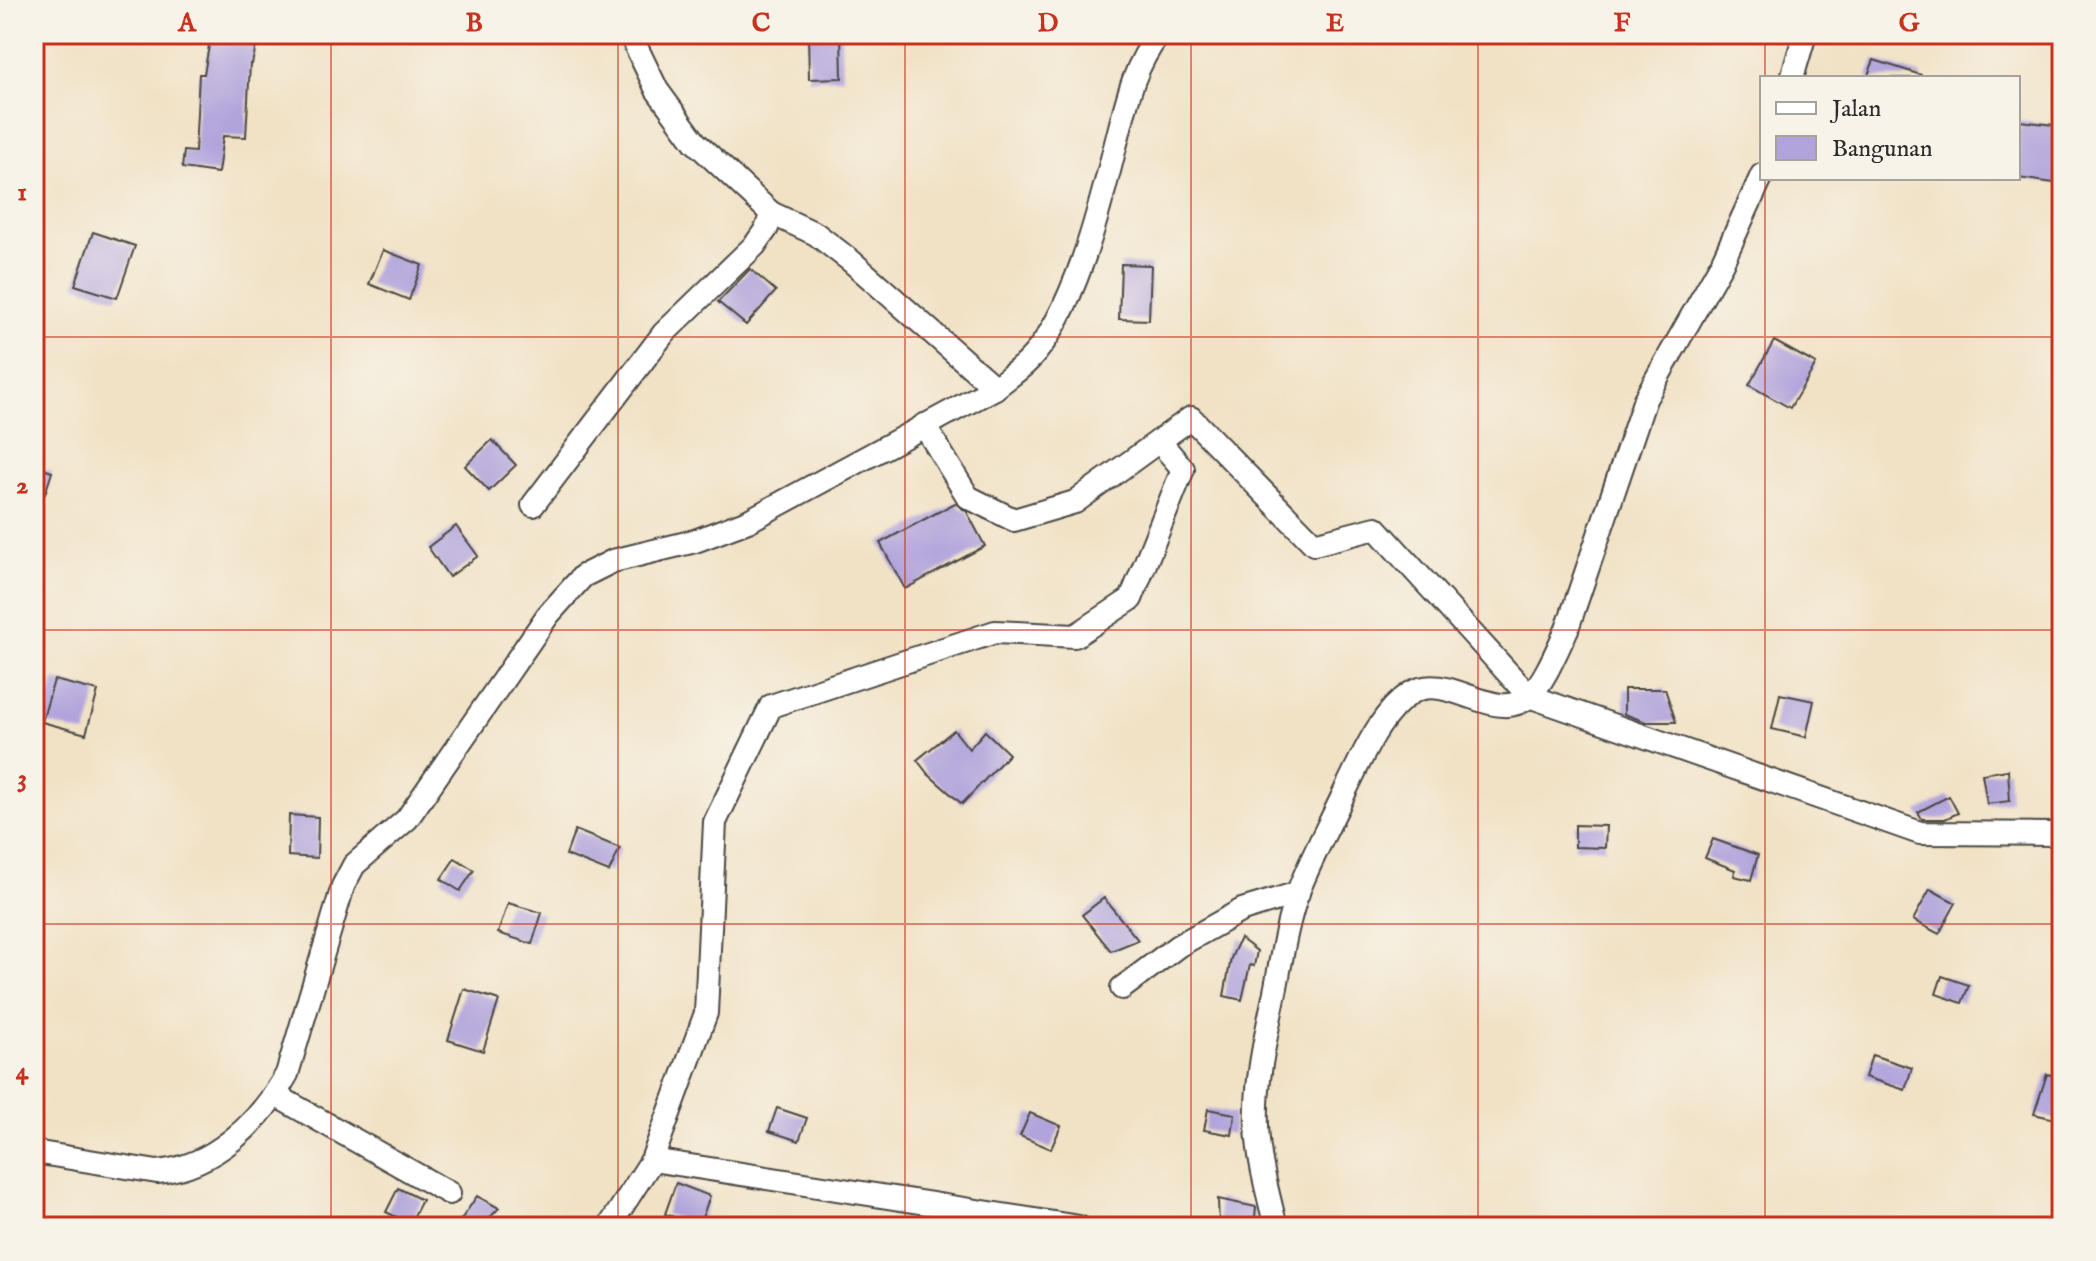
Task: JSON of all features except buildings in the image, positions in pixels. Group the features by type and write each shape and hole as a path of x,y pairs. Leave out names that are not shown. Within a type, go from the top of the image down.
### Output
{"street":[{"path":"630,34 657,90 695,142 771,213 816,234 851,261 995,388"},
{"path":"34,1152 140,1170 173,1170 191,1164 233,1140 257,1118 287,1074 343,886 354,865 407,819 548,615 583,576 613,561 695,541 748,521 995,388 1030,359 1060,315 1082,262 1132,83 1142,56 1159,34"},
{"path":"1793,76 1805,34"},
{"path":"1276,1227 1257,1126 1265,1040 1298,893 1360,761 1392,707 1414,691 1426,687 1442,687 1502,705 1529,696 1567,629 1645,399 1722,263 1760,179"},
{"path":"533,505 664,333 755,245 767,228 771,213"},
{"path":"924,425 968,497 1014,520 1075,502 1191,418 1314,544 1376,528 1529,696 1920,833 2062,834"},
{"path":"609,1227 652,1160 706,1013 715,822 771,706 995,632 1075,636 1131,599 1183,469 1159,441"},
{"path":"1122,988 1178,946 1242,910 1298,893"},
{"path":"275,1095 449,1193"},
{"path":"652,1160 1079,1227"}]}
